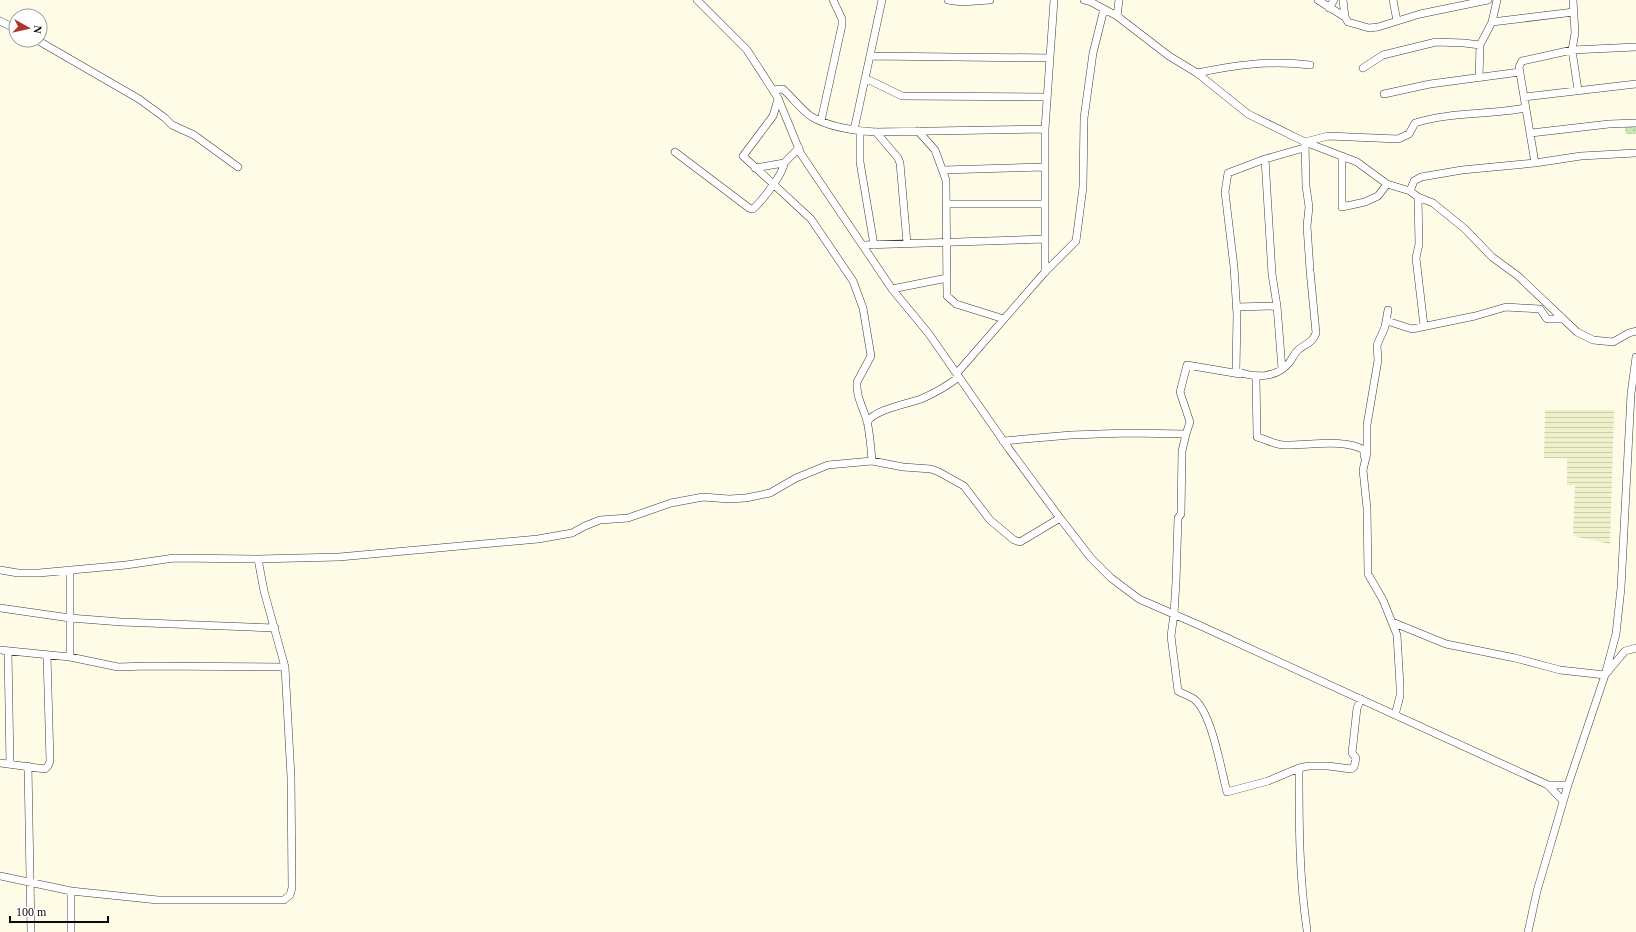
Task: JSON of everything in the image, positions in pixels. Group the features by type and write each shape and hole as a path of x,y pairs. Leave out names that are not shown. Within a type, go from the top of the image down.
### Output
{"street":[{"path":"696,0 747,50 778,98 801,154 864,245 892,289 929,334 1003,441 1060,518 1091,558 1111,578 1139,599 1548,785 1563,802"},
{"path":"821,121 842,25 842,20 833,0"},
{"path":"874,245 860,162 857,130 865,78 882,0"},
{"path":"948,0 962,2 990,0"},
{"path":"1045,272 1045,129 1054,0"},
{"path":"1084,0 1117,16 1169,56 1197,72 1248,114 1304,145 1342,156 1356,162 1387,184 1410,191 1418,197 1433,203 1465,230 1492,258 1518,276 1577,332 1593,340 1613,342 1636,331"},
{"path":"1117,16 1119,0"},
{"path":"1318,0 1345,17"},
{"path":"1329,8 1334,0"},
{"path":"1343,0 1345,17 1348,22 1369,28 1378,27 1461,2 1488,0"},
{"path":"1393,0 1397,21"},
{"path":"1478,78 1480,45 1492,22 1497,0"},
{"path":"1573,0 1575,33 1572,50 1578,90"},
{"path":"867,422 882,412 945,388 958,375 1045,272 1076,241 1083,187 1084,118 1093,53 1104,9"},
{"path":"1492,22 1574,12"},
{"path":"1363,68 1383,55 1436,42 1480,45"},
{"path":"48,46 140,99 172,125 194,136 238,167"},
{"path":"1535,162 1531,133 1525,108 1520,63 1524,59 1572,50 1636,47"},
{"path":"870,56 1050,58"},
{"path":"1197,72 1229,66 1271,62 1310,65"},
{"path":"1384,94 1430,84 1520,72"},
{"path":"865,78 902,96 1047,97"},
{"path":"1524,97 1636,84"},
{"path":"773,90 783,89 812,117 821,121 857,130 876,132 918,132 1045,129"},
{"path":"778,98 773,116 743,155 755,168 811,219 853,280 863,308 871,356 857,382 857,395 867,422 872,461"},
{"path":"1252,376 1236,371 1236,308 1234,267 1225,192 1228,173 1328,136 1398,139 1409,134 1416,123 1432,118 1457,117 1525,108"},
{"path":"1531,133 1608,124 1636,123"},
{"path":"876,132 898,158 900,163 907,243"},
{"path":"918,132 935,150 946,180 947,296 956,304 1004,319"},
{"path":"1304,145 1309,207 1307,220 1310,270 1316,333 1314,339 1298,350 1288,364 1282,369 1265,376 1252,376 1187,365 1180,392 1190,422 1182,451 1181,514 1178,518 1174,614 1171,636 1178,691 1195,700 1204,710 1210,725 1227,792 1268,781 1298,768 1309,766 1328,766 1351,769 1354,767 1356,758 1352,753 1357,708 1361,700"},
{"path":"755,168 784,163 799,148"},
{"path":"675,152 750,208 755,207 783,169 784,163"},
{"path":"1410,191 1414,181 1421,177 1462,170 1581,156 1636,153"},
{"path":"1342,156 1342,207 1358,204 1378,196 1387,184"},
{"path":"1265,159 1272,274 1277,306 1282,369"},
{"path":"943,170 1045,167"},
{"path":"1418,197 1419,244 1416,258 1424,326"},
{"path":"946,204 1045,204"},
{"path":"864,245 1045,239"},
{"path":"892,289 947,278"},
{"path":"1236,308 1277,306"},
{"path":"1387,321 1412,329 1475,316 1506,307 1540,309 1547,319 1562,319"},
{"path":"1363,470 1367,452 1367,425 1378,360 1377,345 1387,321 1388,310"},
{"path":"1528,932 1533,906 1568,784 1605,675 1619,616 1631,394 1636,357"},
{"path":"1252,376 1257,437 1283,445 1342,443 1358,446 1364,450 1363,470 1367,508 1368,574 1383,600 1397,635 1400,667 1400,696 1395,715"},
{"path":"1003,441 1072,435 1128,433 1186,434"},
{"path":"0,570 18,573 39,573 174,558 258,559 339,557 538,540 572,533 600,520 628,518 671,502 704,497 729,499 746,498 770,493 796,478 828,464 872,461 903,467 931,469 939,472 964,486 990,520 1014,540 1020,542 1060,518"},
{"path":"0,876 71,891 158,900 284,900 290,895 292,888 291,778 285,667 264,591 258,559"},
{"path":"70,570 70,657"},
{"path":"0,608 70,618 122,622 275,628"},
{"path":"1392,622 1446,644 1515,658 1560,670 1605,675"},
{"path":"1605,675 1625,651 1636,648"},
{"path":"0,650 70,657 129,668 147,666 285,667"},
{"path":"8,651 10,764"},
{"path":"0,763 46,768 48,766 50,761 47,655"},
{"path":"28,766 31,932"},
{"path":"1298,768 1302,878 1307,930"},
{"path":"1548,785 1568,784"},
{"path":"71,891 71,932"}],"green space":[{"path":"1636,126 1636,134 1626,134 1625,127"},
{"path":"1545,410 1614,410 1610,544 1573,536 1575,485 1567,486 1567,458 1544,458"}]}
